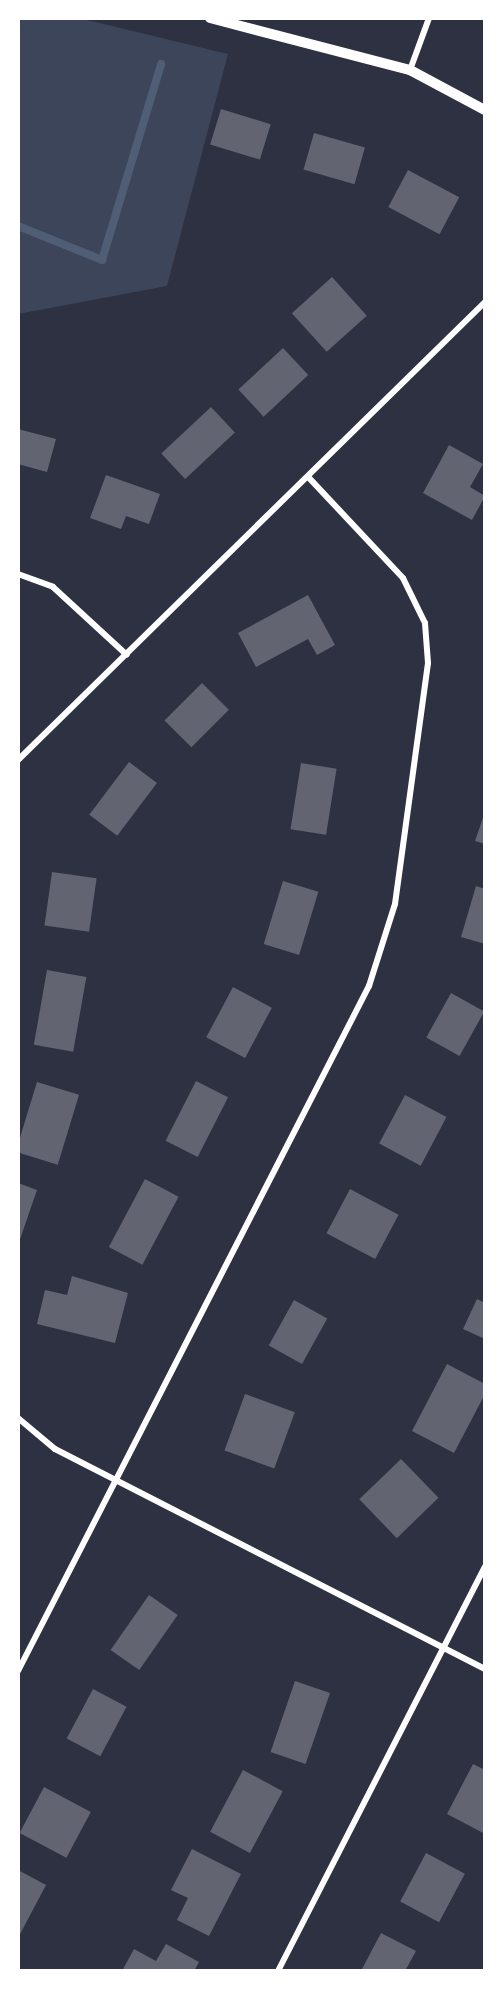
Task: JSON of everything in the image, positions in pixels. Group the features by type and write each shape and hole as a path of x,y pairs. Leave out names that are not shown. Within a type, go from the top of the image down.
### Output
{"street":[{"path":"210,18 410,70 485,110"},
{"path":"410,70 429,18"},
{"path":"18,760 485,302"},
{"path":"18,1671 369,986 395,904 428,663 425,623 403,578 308,477"},
{"path":"18,574 52,587 127,655"},
{"path":"18,1418 55,1449 485,1669"},
{"path":"278,1971 485,1567"}],"shaded area":[{"path":"18,18 79,18 228,54 167,286 18,314"}],"building":[{"path":"221,109 271,124 260,160 210,144"},
{"path":"314,133 365,148 354,184 304,170"},
{"path":"408,170 459,197 439,234 388,207"},
{"path":"332,277 367,316 327,352 292,313"},
{"path":"283,348 308,375 264,417 238,390"},
{"path":"211,407 235,433 185,479 161,453"},
{"path":"18,429 56,439 47,472 18,464"},
{"path":"449,445 483,464 470,487 485,496 472,520 423,493"},
{"path":"106,475 160,494 149,524 126,516 121,529 90,518"},
{"path":"308,595 335,645 317,655 308,639 256,667 238,633"},
{"path":"202,683 229,710 191,747 165,720"},
{"path":"129,762 157,783 117,836 89,815"},
{"path":"301,763 337,769 326,835 291,829"},
{"path":"485,812 485,844 475,841"},
{"path":"52,872 97,878 89,932 44,925"},
{"path":"283,881 318,892 299,955 264,944"},
{"path":"476,886 485,889 485,944 461,937"},
{"path":"47,970 86,977 73,1052 34,1045"},
{"path":"233,987 272,1008 245,1058 206,1037"},
{"path":"451,993 484,1011 460,1056 426,1038"},
{"path":"196,1081 228,1097 198,1157 166,1141"},
{"path":"37,1082 79,1095 58,1165 18,1153 18,1144"},
{"path":"405,1095 446,1117 421,1166 379,1144"},
{"path":"145,1179 179,1197 142,1265 109,1247"},
{"path":"18,1183 37,1190 18,1245"},
{"path":"350,1189 399,1215 375,1259 327,1233"},
{"path":"72,1276 128,1293 115,1343 37,1324 45,1290 67,1295"},
{"path":"485,1298 485,1339 463,1329 477,1299 483,1302"},
{"path":"294,1300 327,1318 302,1364 269,1345"},
{"path":"447,1364 485,1384 485,1394 454,1453 412,1431"},
{"path":"245,1394 295,1412 274,1469 224,1450"},
{"path":"401,1459 439,1498 397,1538 359,1499"},
{"path":"149,1595 178,1615 139,1670 111,1650"},
{"path":"295,1681 330,1693 306,1764 271,1752"},
{"path":"93,1689 127,1707 100,1756 67,1738"},
{"path":"473,1764 485,1770 485,1834 447,1814"},
{"path":"243,1770 283,1791 250,1853 210,1832"},
{"path":"44,1787 91,1812 66,1858 20,1833"},
{"path":"192,1849 241,1874 209,1936 177,1920 188,1898 171,1890"},
{"path":"426,1853 465,1874 439,1922 400,1902"},
{"path":"18,1870 46,1885 18,1938"},
{"path":"381,1933 416,1951 405,1971 361,1971"},
{"path":"166,1944 199,1962 194,1971 122,1971 134,1949 156,1961"}],"waterway":[{"path":"18,226 102,260 161,64"}]}
